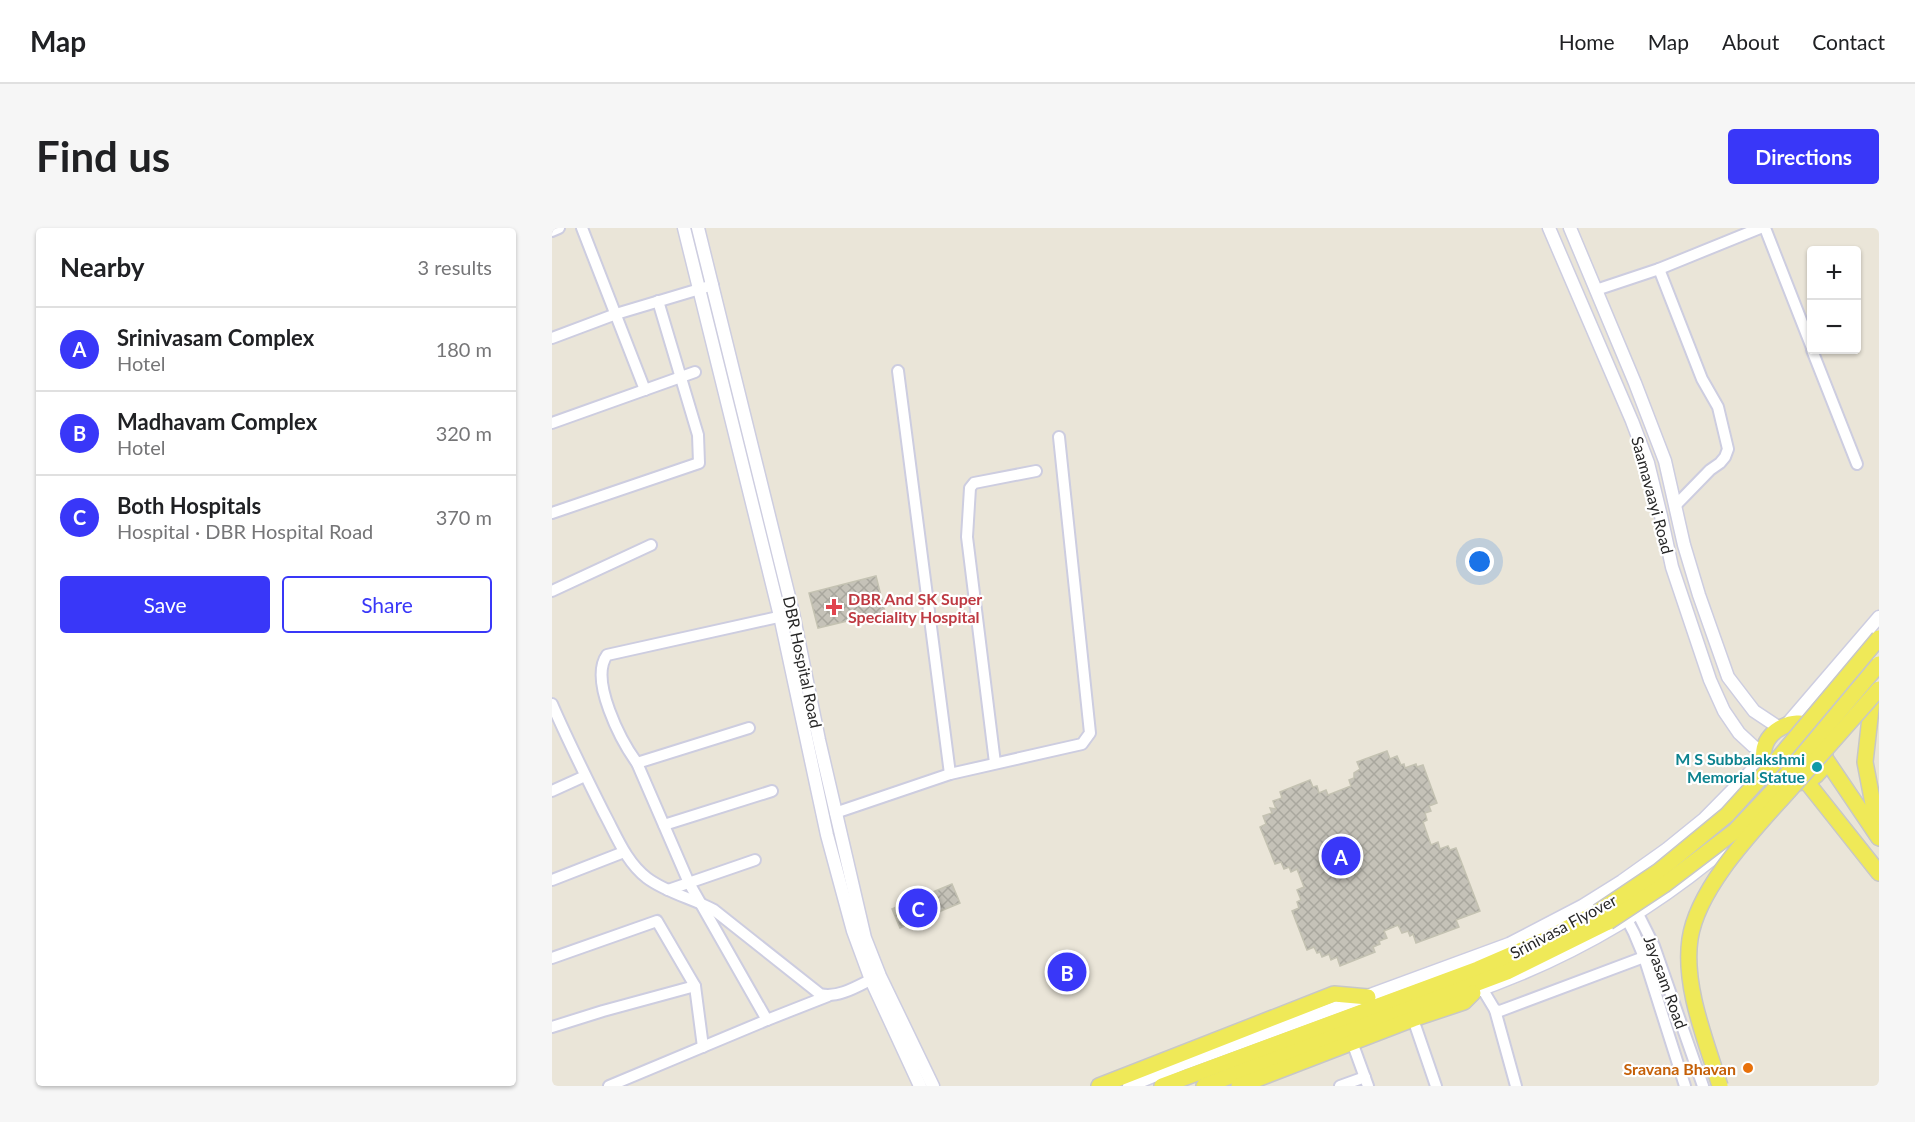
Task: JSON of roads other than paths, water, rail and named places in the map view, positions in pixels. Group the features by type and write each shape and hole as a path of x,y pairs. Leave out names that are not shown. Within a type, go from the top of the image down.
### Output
{"main road":[{"name":"Srinivasa Flyover","path":"1162,1086 1478,969 1547,939 1598,912 1659,871 1727,815 1776,761 1879,638"},
{"name":"Srinivasa Flyover","path":"1204,1086 1508,972 1608,922 1664,885 1735,831 1770,794 1879,664"},
{"path":"1877,686 1865,762 1879,837"},
{"path":"1720,1086 1696,1009 1689,967 1690,938 1696,919 1714,881 1758,825 1877,686"},
{"path":"1825,753 1820,771 1810,780 1802,782 1785,782 1779,778 1770,770 1765,754 1766,743 1771,734 1783,725 1797,723 1816,730 1822,738 1825,753 1879,837"},
{"path":"1802,782 1879,873"},
{"path":"1099,1086 1334,994 1368,996"},
{"path":"1239,1086 1473,995"}],"street":[{"path":"552,231 559,228"},
{"path":"582,228 645,390"},
{"name":"DBR Hospital Road","path":"684,228 780,616 827,835 854,931 920,1086"},
{"name":"DBR Hospital Road","path":"698,228 793,613 835,813 875,978 933,1086"},
{"name":"Saamavaayi Road","path":"1549,228 1644,453 1672,567 1710,680 1724,711 1739,733 1765,754"},
{"name":"Saamavaayi Road","path":"1570,228 1665,461 1684,545 1728,677 1754,711 1783,725"},
{"path":"1596,290 1659,269 1760,228"},
{"path":"1765,228 1807,336"},
{"path":"1659,269 1702,379 1718,407 1728,449 1720,464 1710,470 1675,506"},
{"path":"552,338 616,314 712,285"},
{"path":"552,513 699,463 698,435 658,301"},
{"path":"1814,354 1857,464"},
{"path":"898,371 950,774"},
{"path":"552,423 695,372"},
{"path":"835,813 950,774 1082,744 1090,733 1059,437"},
{"path":"995,763 967,537 970,488 974,483 1036,471"},
{"path":"552,591 651,545"},
{"path":"767,1020 689,883 637,763 624,745 612,719 604,690 602,662 607,655 793,613"},
{"path":"1783,725 1879,617"},
{"path":"1825,753 1877,686"},
{"path":"553,708 624,852 636,867 647,878 668,890 714,910 820,994 828,996"},
{"path":"637,763 749,728"},
{"path":"1129,1086 1509,944 1582,906 1620,883 1704,819 1765,754"},
{"path":"552,791 585,776"},
{"path":"1218,1086 1473,995 1569,952 1684,882 1743,835 1802,782"},
{"path":"664,825 772,791"},
{"path":"552,880 624,852"},
{"path":"668,890 755,860"},
{"name":"Jayasam Road","path":"1620,883 1685,1086"},
{"name":"Jayasam Road","path":"1607,891 1632,915 1654,946 1703,1086"},
{"path":"552,958 657,921 694,986 703,1047"},
{"path":"1495,1010 1500,1011 1644,957"},
{"path":"609,1086 875,978"},
{"path":"552,1027 694,986"},
{"path":"1473,995 1495,1010 1516,1086"},
{"path":"1413,1019 1436,1086"},
{"path":"1340,1086 1366,1081 1352,1042"}],"place":[{"name":"DBR And SK Super Speciality Hospital","path":"834,607"},
{"name":"M S Subbalakshmi Memorial Statue","path":"1817,767"},
{"name":"Srinivasam Complex","path":"1341,856"},
{"name":"Both Hospitals","path":"918,908"},
{"name":"Madhavam Complex","path":"1067,972"},
{"name":"Sravana Bhavan","path":"1748,1068"}]}
